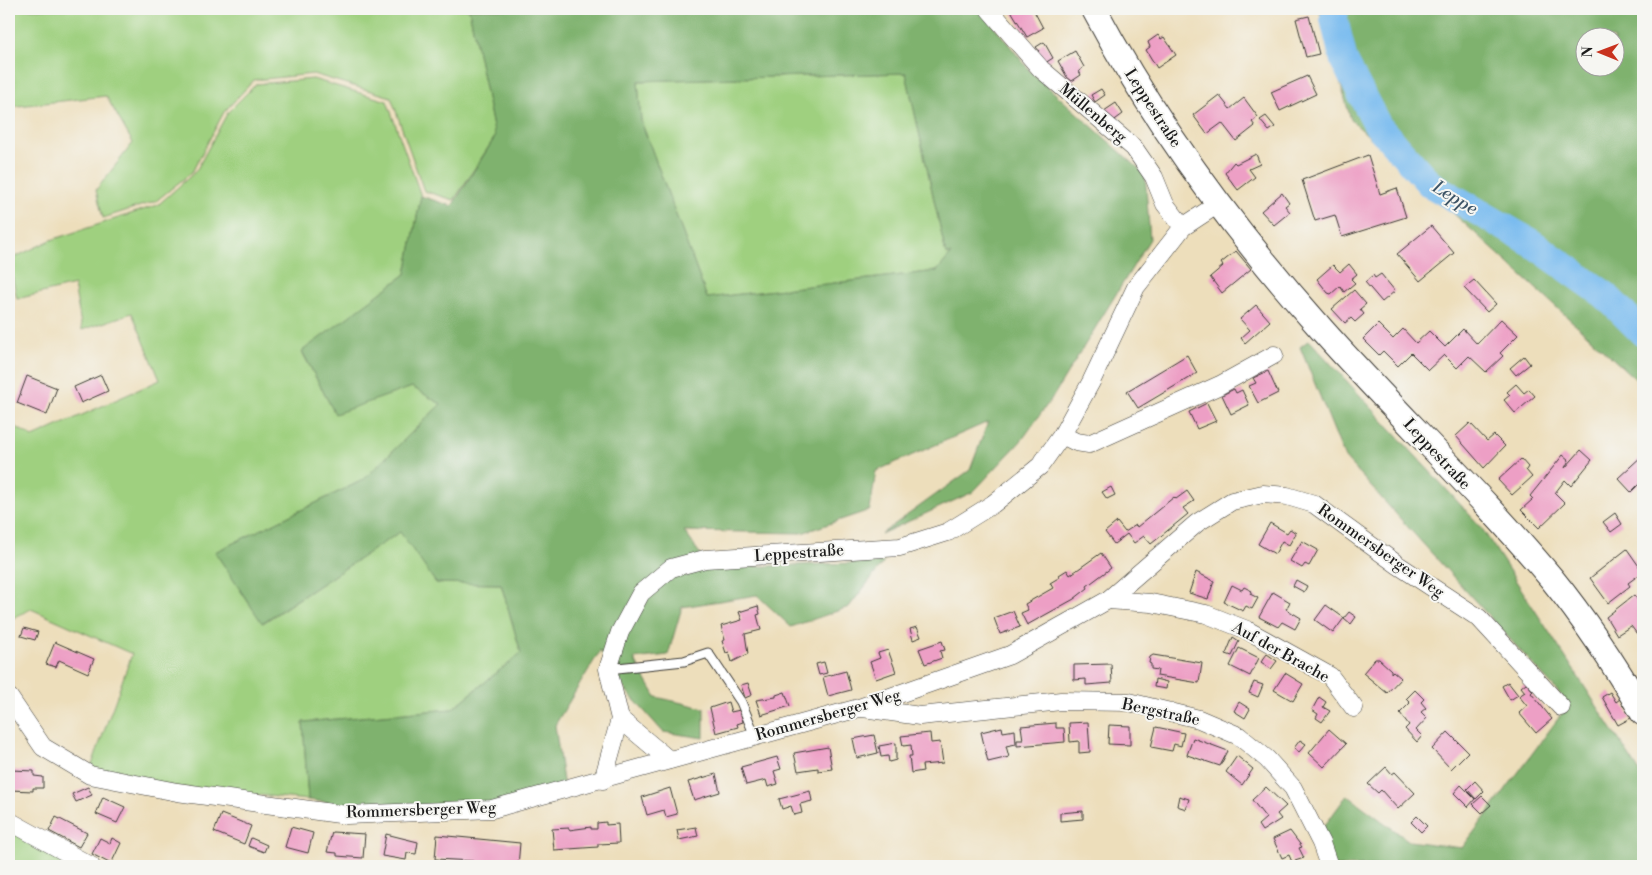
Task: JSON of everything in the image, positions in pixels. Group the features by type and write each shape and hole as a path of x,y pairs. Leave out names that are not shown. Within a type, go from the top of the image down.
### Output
{"main road":[{"name":"Leppestraße","path":"1094,9 1152,108 1218,204 1324,331 1551,579 1591,631 1643,713"}],"street":[{"name":"Müllenberg","path":"989,9 1041,70 1134,148 1154,177 1165,204 1183,227"},
{"name":"Leppestraße","path":"608,669 620,632 641,593 671,568 705,559 900,547 948,532 993,504 1040,466 1062,435 1091,382 1136,287 1183,227 1218,204"},
{"path":"1062,435 1076,442 1089,444 1220,385 1274,355"},
{"name":"Rommersberger Weg","path":"9,697 43,746 90,775 177,792 346,815 492,810 859,708 1010,655 1108,600 1197,523 1232,501 1263,494 1287,496 1314,504 1398,565 1479,618 1561,707"},
{"name":"Auf der Brache","path":"1108,600 1151,602 1206,614 1247,630 1330,676 1354,708"},
{"path":"603,780 620,719 608,669"},
{"name":"Bergstraße","path":"859,708 920,716 1060,701 1129,702 1199,718 1239,736 1267,759 1293,788 1321,843 1329,866"},
{"path":"620,719 669,760"},
{"path":"9,822 91,866"}],"lane":[{"path":"608,669 684,661 708,653 741,702 755,736"}],"green space":[{"path":"9,9 469,9 495,137 454,200 424,191 391,97 313,74 254,80 224,112 192,172 156,201 103,218 96,190 133,143 106,96 9,107"},
{"path":"469,9 980,9 1031,72 1145,174 1150,239 1054,395 1022,440 973,492 881,534 970,470 988,422 876,471 870,510 802,533 684,531 710,568 884,562 849,607 791,627 757,595 682,607 668,655 634,659 656,697 704,708 704,738 663,732 621,685 600,651 555,725 564,788 490,807 351,805 308,800 303,722 452,709 521,653 501,584 436,583 400,532 262,623 215,552 363,480 441,404 412,387 335,414 302,351 406,274 421,196 452,206 495,137","holes":["906,73 946,254 951,254 937,271 707,298 641,121 638,81"]},
{"path":"1319,9 1643,9 1643,386 1351,120"},
{"path":"906,73 946,254 952,254 937,271 707,298 641,121 638,81"},
{"path":"313,79 387,101 421,196 406,274 302,352 335,413 412,387 441,404 363,480 215,552 263,623 400,531 436,583 501,584 521,653 452,709 303,722 308,800 177,787 90,770 132,654 31,609 9,620 9,423 33,437 160,380 132,313 82,330 74,285 17,299 9,260 51,240 158,205 196,171 228,112 256,84"},
{"path":"1309,340 1481,527 1643,777 1643,866 1328,866 1317,836 1347,795 1409,841 1462,848 1569,704 1345,458 1300,347"},
{"path":"9,825 83,866 9,866"}],"building":[{"path":"1010,9 1033,9 1043,28 1027,37"},
{"path":"1309,16 1319,54 1306,57 1296,19"},
{"path":"1158,35 1161,39 1164,37 1176,55 1157,68 1146,50 1150,47 1148,42"},
{"path":"1044,42 1053,58 1045,63 1035,53 1039,51 1036,47"},
{"path":"1075,51 1084,67 1079,71 1081,75 1072,81 1067,77 1058,61"},
{"path":"1307,76 1316,94 1280,111 1271,92"},
{"path":"1101,89 1105,95 1095,102 1091,95"},
{"path":"1219,95 1230,109 1244,98 1258,117 1252,122 1255,126 1236,141 1222,123 1207,134 1193,115"},
{"path":"1116,103 1123,114 1112,122 1104,111"},
{"path":"1266,116 1275,127 1269,131 1260,120"},
{"path":"1256,154 1260,164 1249,169 1255,177 1238,190 1225,173 1234,162 1236,164"},
{"path":"1368,155 1380,194 1397,188 1406,217 1342,237 1335,215 1315,221 1302,180"},
{"path":"1282,193 1289,203 1285,206 1290,212 1274,225 1261,211"},
{"path":"1431,226 1454,253 1420,281 1397,254"},
{"path":"1236,251 1251,269 1222,293 1210,277 1223,266 1221,263"},
{"path":"1349,264 1357,274 1351,279 1355,283 1344,292 1340,286 1331,294 1328,293 1317,279 1333,265 1340,272"},
{"path":"1381,274 1395,291 1382,302 1365,282 1373,275 1375,278"},
{"path":"1474,280 1496,304 1487,312 1464,288"},
{"path":"1354,290 1366,304 1360,309 1364,314 1355,322 1351,318 1345,323 1332,309"},
{"path":"1256,305 1270,321 1245,343 1241,338 1250,330 1240,319"},
{"path":"1501,319 1518,335 1500,353 1503,356 1486,372 1469,356 1457,368 1444,355 1428,370 1411,353 1398,366 1383,351 1379,355 1363,339 1378,324 1393,339 1403,329 1416,343 1429,331 1445,347 1463,329 1477,344"},
{"path":"1187,355 1197,373 1138,408 1127,391"},
{"path":"1524,356 1530,364 1516,375 1510,368"},
{"path":"1268,371 1278,393 1258,403 1249,386 1256,383 1253,378"},
{"path":"101,375 108,391 81,403 74,387"},
{"path":"27,376 57,388 47,415 17,403"},
{"path":"1516,384 1524,393 1529,389 1535,396 1515,413 1504,400 1510,395 1507,392"},
{"path":"1234,389 1236,393 1242,390 1249,405 1231,414 1222,395"},
{"path":"1207,403 1216,421 1197,429 1189,412"},
{"path":"1470,423 1487,441 1494,435 1505,446 1484,468 1456,436"},
{"path":"1581,450 1592,460 1571,486 1565,480 1555,493 1565,503 1539,528 1521,510 1533,499 1530,496 1563,455 1569,460 1565,468"},
{"path":"1643,455 1643,480 1631,492 1618,478"},
{"path":"1521,459 1528,467 1526,470 1532,477 1512,495 1498,480"},
{"path":"1111,487 1115,495 1107,499 1102,492"},
{"path":"1187,491 1194,501 1183,508 1188,514 1151,544 1144,536 1134,543 1127,534 1114,544 1105,532 1117,522 1125,532 1136,525 1137,527 1174,497 1176,499"},
{"path":"1615,513 1622,524 1611,532 1603,522"},
{"path":"1270,523 1287,533 1290,529 1296,533 1289,545 1282,541 1275,554 1258,544"},
{"path":"1302,541 1318,550 1309,566 1305,564 1302,568 1290,561"},
{"path":"1627,549 1643,572 1628,583 1630,586 1608,603 1590,578"},
{"path":"1101,553 1111,568 1087,586 1088,588 1074,599 1027,625 1021,613 1028,610 1025,604 1053,588 1050,583 1060,577 1059,575 1067,570 1070,575"},
{"path":"1196,572 1214,581 1208,599 1189,593"},
{"path":"1296,580 1307,586 1304,592 1293,586"},
{"path":"1232,585 1242,590 1244,587 1252,591 1250,594 1258,598 1252,609 1246,606 1243,611 1224,602"},
{"path":"1273,592 1290,602 1286,609 1301,618 1295,629 1282,622 1278,627 1259,617"},
{"path":"1634,595 1643,607 1643,629 1637,634 1631,626 1617,635 1606,617"},
{"path":"1326,605 1344,618 1333,633 1315,620"},
{"path":"758,606 760,614 757,615 761,630 745,634 748,654 732,662 729,652 726,653 722,641 725,640 721,626 742,620 739,612"},
{"path":"1013,611 1020,627 1000,634 994,618"},
{"path":"1349,612 1356,617 1351,624 1344,618"},
{"path":"917,627 921,637 913,640 910,629"},
{"path":"24,628 38,632 35,640 21,636"},
{"path":"1233,637 1239,641 1232,656 1226,654"},
{"path":"942,641 945,650 940,651 942,658 925,664 919,649"},
{"path":"55,642 94,659 88,673 59,660 56,667 46,664"},
{"path":"1239,648 1259,658 1250,676 1230,666"},
{"path":"888,650 896,672 876,679 870,662 880,658 878,653"},
{"path":"1267,654 1277,661 1271,669 1261,662"},
{"path":"1153,655 1202,663 1199,683 1157,676 1158,670 1151,669 1151,664 1149,663 1150,657"},
{"path":"1375,659 1379,659 1391,670 1391,673 1393,671 1401,678 1387,693 1363,673"},
{"path":"824,662 827,673 819,675 816,664"},
{"path":"1111,664 1112,683 1086,685 1086,679 1074,680 1074,665"},
{"path":"846,671 851,690 828,696 823,677"},
{"path":"1285,673 1303,684 1293,701 1274,690"},
{"path":"1155,679 1167,682 1166,689 1154,687"},
{"path":"1254,682 1263,685 1258,697 1249,693"},
{"path":"1508,682 1518,695 1510,700 1502,686"},
{"path":"748,683 752,695 745,698 741,685"},
{"path":"1526,683 1533,691 1531,693 1552,719 1536,733 1519,713 1527,706 1519,696 1525,692 1521,687"},
{"path":"1415,690 1424,699 1421,702 1426,708 1421,712 1427,718 1416,730 1422,736 1417,742 1405,729 1409,725 1400,713 1410,703 1406,699"},
{"path":"785,692 790,706 761,715 756,700 776,697 776,695"},
{"path":"1610,692 1616,702 1620,699 1631,718 1618,725 1602,697"},
{"path":"1319,697 1326,702 1323,707 1330,711 1322,722 1316,718 1318,714 1312,710"},
{"path":"728,702 731,712 740,710 743,722 737,724 738,727 716,733 710,708"},
{"path":"1239,702 1250,709 1245,718 1234,711"},
{"path":"1088,722 1090,752 1079,753 1079,741 1070,742 1069,723"},
{"path":"1056,723 1056,728 1064,728 1065,742 1017,746 1017,740 1023,740 1021,726"},
{"path":"1109,725 1130,726 1130,745 1108,744"},
{"path":"1002,727 1003,732 1015,730 1016,744 1006,746 1009,757 988,762 981,732"},
{"path":"1156,727 1184,733 1181,746 1174,744 1172,751 1151,747"},
{"path":"1329,729 1346,744 1324,767 1309,753"},
{"path":"1448,732 1468,752 1451,769 1432,749"},
{"path":"930,733 931,743 940,742 943,763 922,765 923,771 911,773 909,756 912,756 911,745 903,746 901,736"},
{"path":"874,735 878,753 857,758 853,739"},
{"path":"1193,738 1228,751 1220,766 1187,755"},
{"path":"1300,740 1306,744 1299,752 1294,748"},
{"path":"896,743 896,760 889,762 888,756 881,757 879,746"},
{"path":"828,747 832,769 818,771 818,768 798,771 794,753"},
{"path":"1237,756 1253,769 1242,785 1226,772"},
{"path":"777,757 781,769 774,771 778,784 768,787 766,780 746,785 741,767"},
{"path":"1386,767 1392,774 1395,772 1415,793 1398,809 1381,790 1378,793 1368,784"},
{"path":"11,770 34,771 34,776 43,777 43,788 33,788 33,791 10,790"},
{"path":"716,774 720,792 694,800 688,782"},
{"path":"1475,781 1484,791 1476,799 1467,789"},
{"path":"1461,785 1475,799 1468,807 1454,793"},
{"path":"88,787 92,795 76,802 72,794"},
{"path":"1266,787 1286,806 1277,814 1281,819 1262,831 1258,825 1266,818 1252,800"},
{"path":"670,788 677,814 666,817 664,810 647,815 642,797"},
{"path":"810,791 812,801 800,804 802,813 794,815 791,806 782,809 779,799"},
{"path":"1179,796 1189,799 1186,809 1177,806"},
{"path":"1482,796 1491,805 1482,813 1473,804"},
{"path":"103,797 125,807 117,823 96,814"},
{"path":"1083,811 1083,819 1060,821 1060,813"},
{"path":"221,814 251,826 244,844 214,832"},
{"path":"1417,816 1427,826 1421,832 1411,822"},
{"path":"56,817 87,833 79,847 49,831"},
{"path":"606,822 606,825 618,824 619,843 598,844 598,847 554,850 552,829 569,828 569,830 591,827 591,829 597,829 597,823"},
{"path":"291,827 313,833 308,853 285,847"},
{"path":"696,827 698,836 679,840 677,830"},
{"path":"1290,831 1302,847 1299,848 1304,858 1292,862 1289,855 1282,858 1273,839"},
{"path":"332,832 365,834 363,858 337,856 337,853 327,852"},
{"path":"386,834 418,842 416,854 407,853 406,860 382,856"},
{"path":"437,835 520,843 518,866 472,865 473,861 435,859"},
{"path":"100,838 110,843 112,838 121,843 111,864 92,854"},
{"path":"251,838 267,845 264,852 248,846"}],"waterway":[{"name":"Leppe","path":"1335,9 1334,19 1344,61 1378,126 1430,184 1532,243 1605,295 1643,333"}]}
